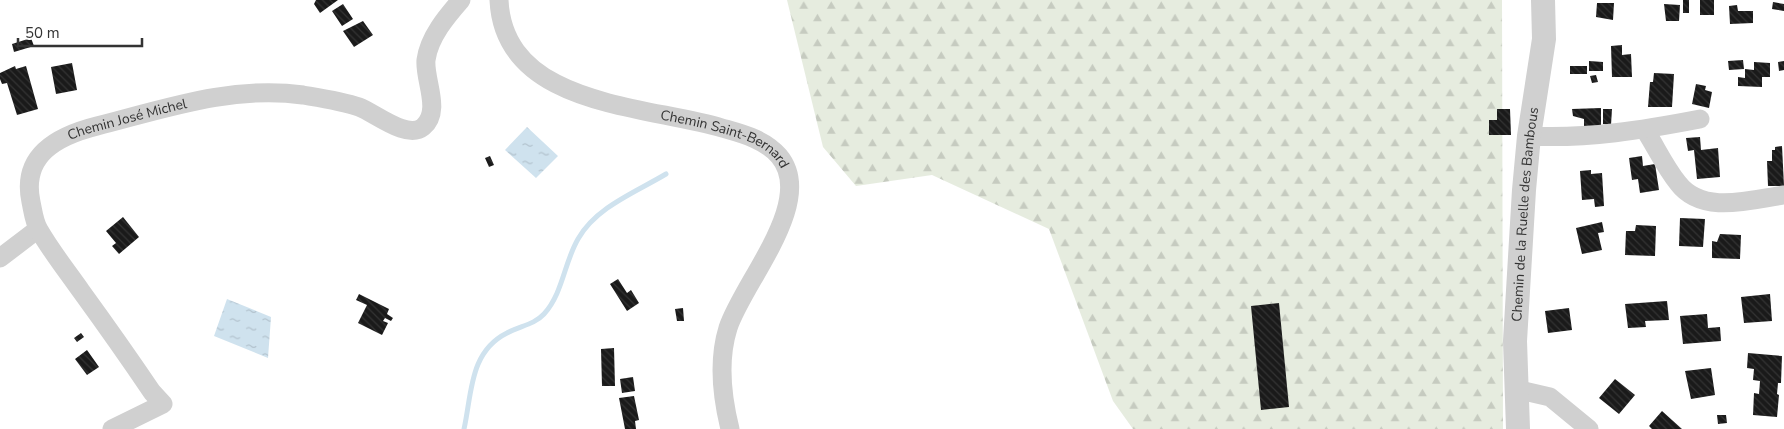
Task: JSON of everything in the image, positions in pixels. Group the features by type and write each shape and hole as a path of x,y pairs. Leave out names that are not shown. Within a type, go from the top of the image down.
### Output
{"street":[{"name":"Chemin José Michel","path":"112,429 163,404 152,392 38,229 29,195 30,172 46,148 80,130 201,98 260,93 302,95 358,107 397,128 411,131 422,128 429,119 432,109 426,60 440,25 461,0"},
{"name":"Chemin Saint-Bernard","path":"499,0 506,34 519,56 536,73 593,99 701,121 757,138 778,156 786,168 790,183 789,202 780,229 736,309 728,329 722,356 724,402 730,429"},
{"name":"Chemin de la Ruelle des Bambous","path":"1518,429 1515,389 1515,341 1529,136 1544,39 1544,0"},
{"path":"1529,136 1563,138 1645,130 1700,119"},
{"path":"1645,130 1678,184 1693,195 1706,201 1720,204 1784,195"},
{"path":"0,258 38,229"},
{"path":"1515,389 1550,397 1589,429"}],"green space":[{"path":"787,0 1502,0 1503,429 1133,429 1113,401 1049,229 932,175 856,186 823,147"}],"water":[{"path":"527,127 558,156 536,178 505,150"},
{"path":"227,299 271,317 268,358 214,336"}],"building":[{"path":"316,0 338,0 320,13 314,4"},
{"path":"1683,0 1689,0 1689,13 1683,13"},
{"path":"1700,0 1714,0 1714,15 1700,15"},
{"path":"1773,2 1784,4 1784,11 1772,9"},
{"path":"1597,3 1614,3 1613,20 1596,17"},
{"path":"343,4 353,19 342,26 332,11"},
{"path":"1664,4 1680,5 1679,21 1666,21"},
{"path":"1737,5 1738,11 1753,11 1753,23 1730,24 1729,6"},
{"path":"363,21 373,35 354,47 343,31"},
{"path":"31,38 34,46 14,52 12,44"},
{"path":"1622,45 1622,55 1631,54 1632,77 1612,77 1611,46"},
{"path":"1743,60 1744,69 1729,70 1728,61"},
{"path":"1589,61 1603,62 1603,71 1589,71"},
{"path":"1784,61 1784,70 1779,71 1778,62"},
{"path":"1754,62 1770,63 1770,77 1762,77 1762,87 1738,86 1738,77 1745,78 1745,69 1754,70"},
{"path":"72,63 77,90 56,94 51,67"},
{"path":"15,66 16,69 26,66 38,109 17,115 7,83 2,84 0,79 0,73"},
{"path":"1570,66 1587,66 1587,74 1570,74"},
{"path":"1654,73 1674,74 1672,107 1648,107 1650,82 1653,82"},
{"path":"1596,75 1598,82 1592,83 1590,76"},
{"path":"1696,84 1706,86 1705,90 1712,92 1709,108 1692,104"},
{"path":"1601,108 1601,127 1584,127 1584,119 1573,116 1572,109"},
{"path":"1497,109 1510,109 1511,135 1489,135 1489,120 1497,120"},
{"path":"1603,109 1612,109 1611,125 1603,124"},
{"path":"1700,137 1701,150 1718,148 1720,177 1697,179 1694,150 1688,151 1686,138"},
{"path":"1782,146 1784,186 1768,186 1767,161 1772,161 1772,150 1775,150 1775,147"},
{"path":"490,156 494,165 489,167 485,158"},
{"path":"1642,156 1643,166 1655,164 1659,190 1640,193 1638,179 1632,180 1629,158"},
{"path":"1591,170 1591,174 1602,173 1604,206 1595,207 1594,199 1582,200 1580,171"},
{"path":"123,217 139,237 119,254 112,246 116,243 106,231"},
{"path":"1680,218 1705,219 1703,247 1679,246"},
{"path":"1602,222 1604,232 1598,233 1602,250 1582,254 1576,228"},
{"path":"1636,225 1656,226 1655,256 1625,255 1626,231 1635,231"},
{"path":"1720,234 1741,235 1740,259 1712,258 1712,241 1717,242"},
{"path":"618,279 627,293 631,290 639,303 627,311 610,284"},
{"path":"359,294 389,309 387,314 393,318 391,321 385,318 383,321 388,323 382,335 358,323 367,305 356,300"},
{"path":"1770,294 1772,321 1744,323 1741,297"},
{"path":"1667,301 1669,320 1645,321 1646,327 1628,328 1625,304"},
{"path":"1279,303 1289,407 1261,410 1251,306"},
{"path":"683,308 684,321 677,321 675,309"},
{"path":"1569,308 1572,330 1548,333 1545,311"},
{"path":"1707,314 1708,328 1720,327 1721,341 1683,344 1680,316"},
{"path":"81,333 84,337 77,342 74,338"},
{"path":"614,348 615,386 602,386 601,349"},
{"path":"87,350 99,367 87,375 75,359"},
{"path":"1748,353 1782,356 1781,383 1778,383 1777,394 1779,395 1777,417 1753,415 1754,393 1759,394 1760,381 1753,380 1754,369 1747,368"},
{"path":"1711,368 1715,395 1691,399 1685,371"},
{"path":"633,377 635,391 622,393 620,379"},
{"path":"1615,379 1635,395 1619,414 1599,398"},
{"path":"634,396 639,420 635,421 636,429 625,429 619,398"},
{"path":"1662,411 1682,429 1652,429 1649,426"},
{"path":"1717,415 1726,415 1727,423 1718,424"}],"waterway":[{"path":"464,429 474,375 485,351 507,333 531,323 544,314 555,297 573,248 595,218 618,201 666,174"}]}
